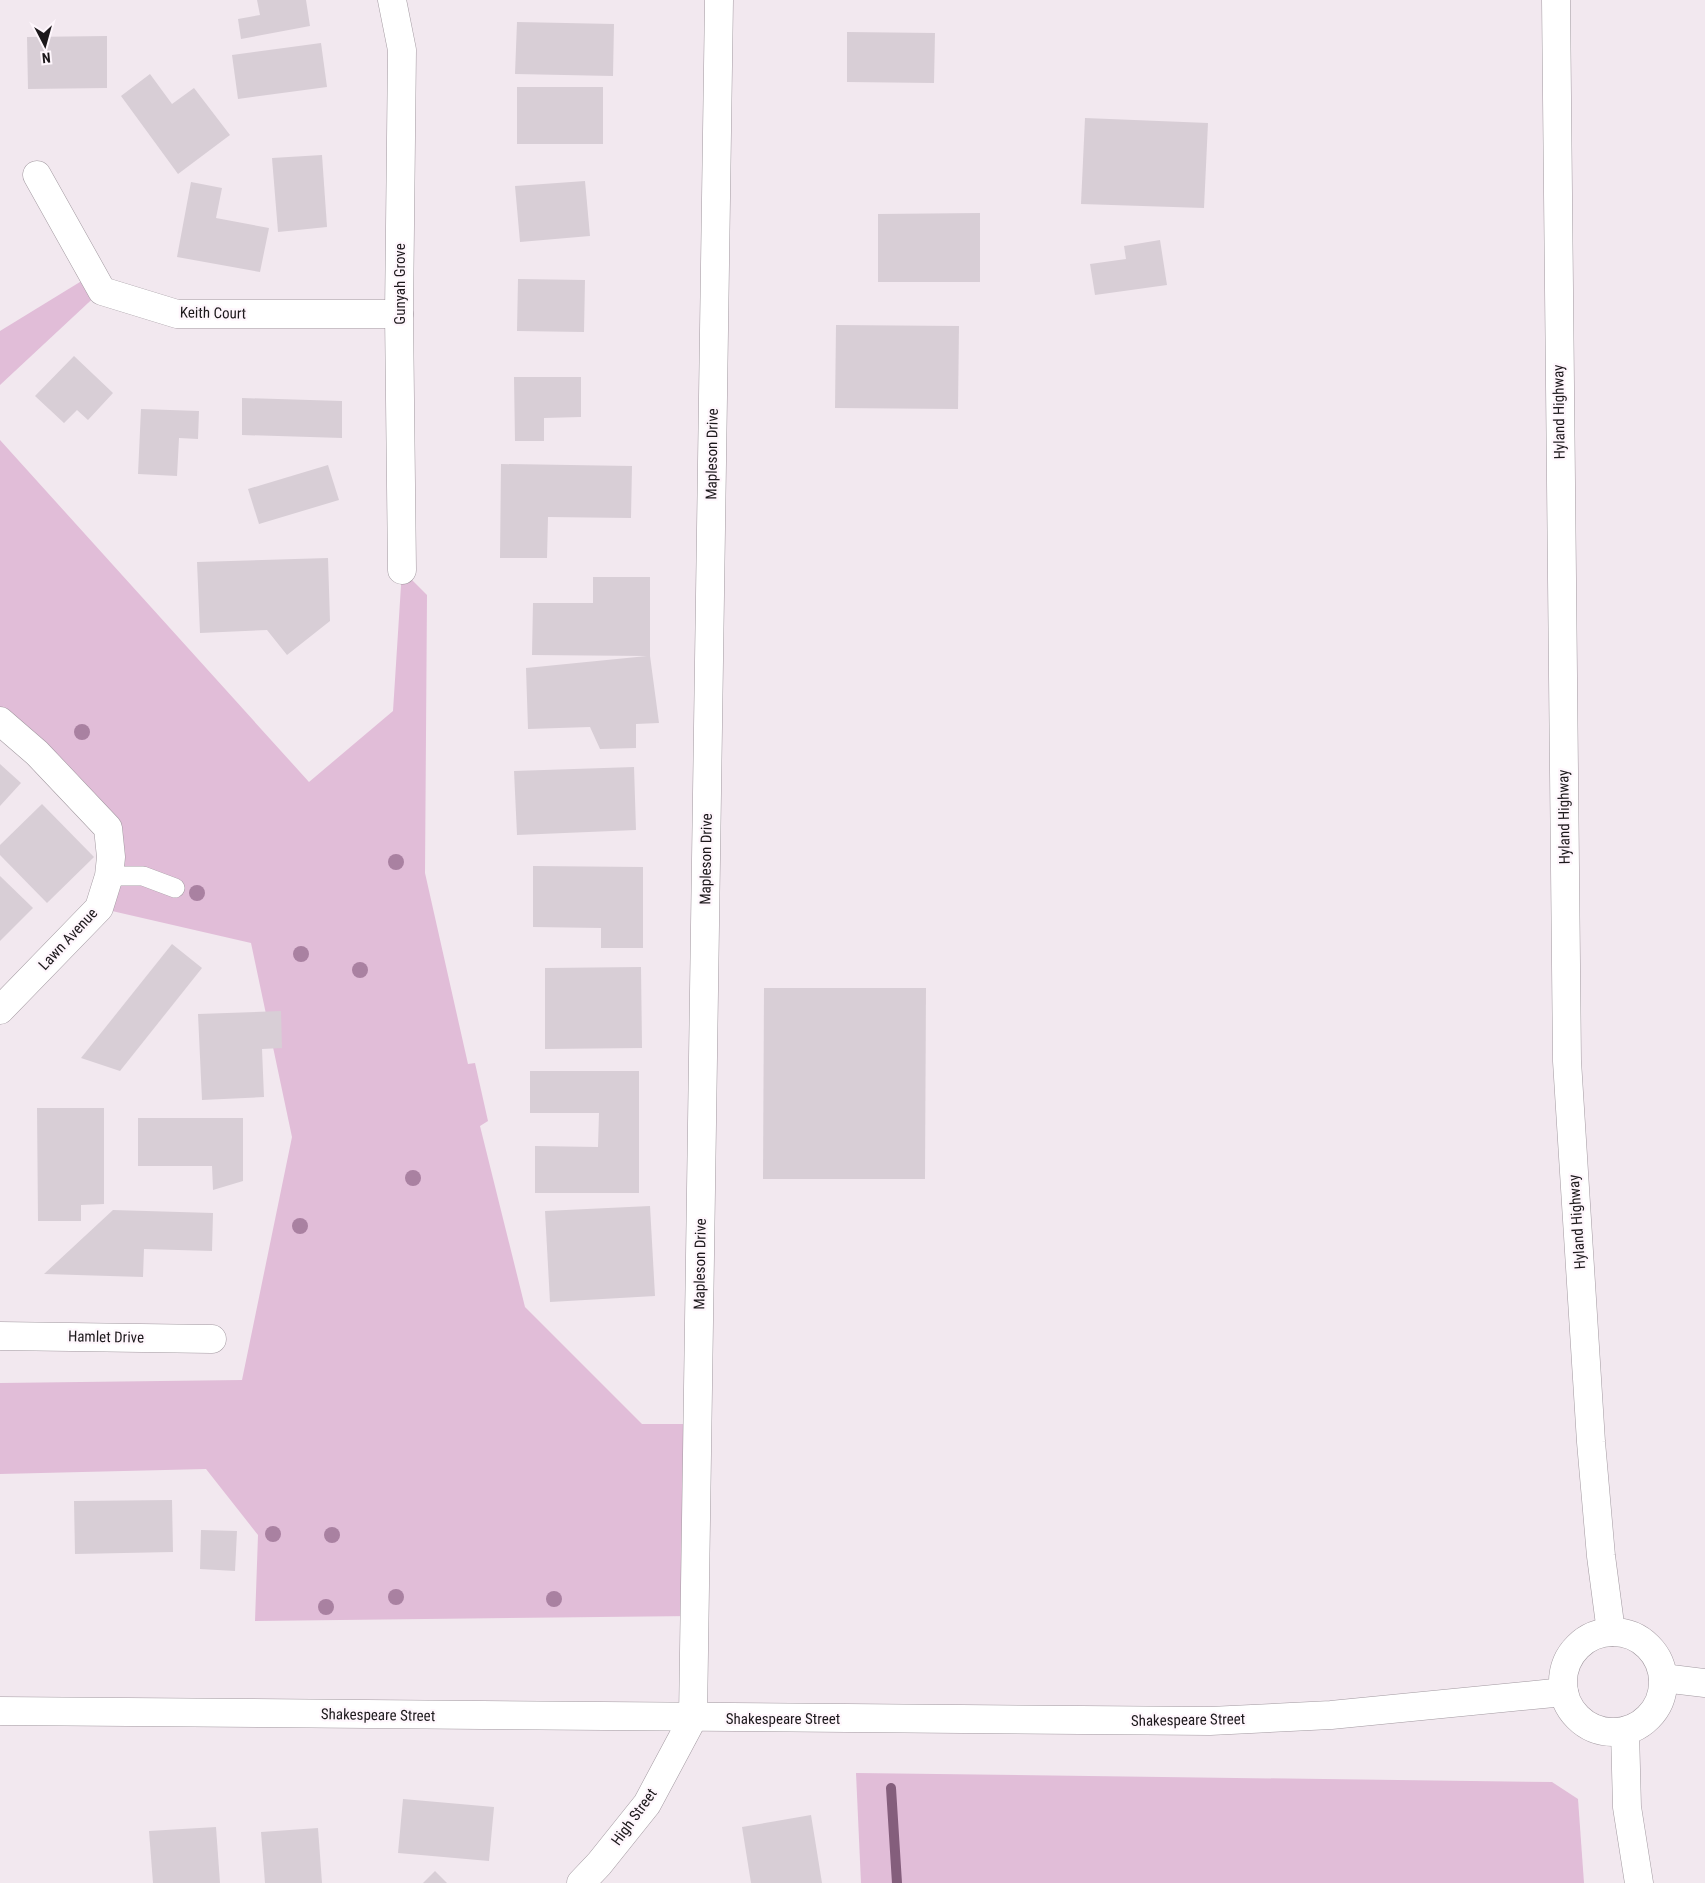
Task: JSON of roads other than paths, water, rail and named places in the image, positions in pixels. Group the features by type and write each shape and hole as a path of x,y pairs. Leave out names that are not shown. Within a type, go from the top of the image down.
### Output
{"street":[{"name":"Gunyah Grove","path":"392,0 402,50 400,314 402,570"},
{"name":"Mapleson Drive","path":"693,1718 719,0"},
{"name":"Hyland Highway","path":"1556,0 1567,1061 1592,1442 1601,1556 1611,1632"},
{"name":"Keith Court","path":"37,175 102,290 177,314 400,314"},
{"name":"Lawn Avenue","path":"0,721 37,753 108,828 111,857 109,876 98,908 0,1010"},
{"name":"Hamlet Drive","path":"0,1336 212,1339"},
{"path":"1611,1632 1630,1635 1647,1645 1658,1660 1663,1678 1662,1696 1654,1712 1641,1724 1625,1731 1609,1732 1593,1728 1580,1719 1569,1707 1564,1692 1563,1676 1568,1660 1578,1647 1587,1639 1598,1634 1611,1632"},
{"path":"1663,1678 1705,1683"},
{"name":"Shakespeare Street","path":"0,1712 1210,1721 1331,1715 1564,1692"},
{"name":"High Street","path":"581,1883 647,1804 693,1718"},
{"path":"1625,1731 1627,1807 1639,1883"}],"lane":[{"path":"109,876 143,876 175,888"}],"waterway":[{"path":"891,1788 897,1883"}]}
